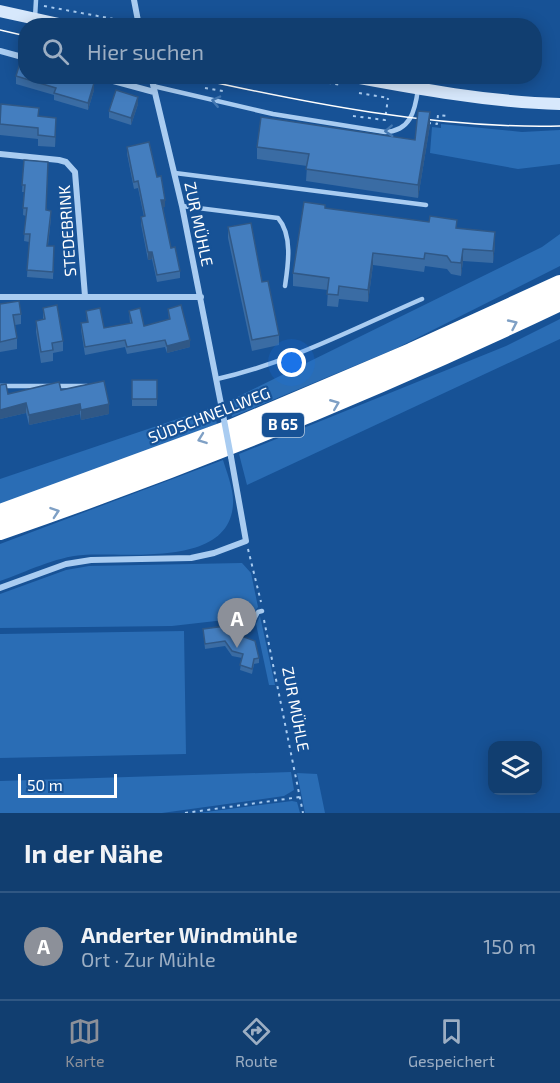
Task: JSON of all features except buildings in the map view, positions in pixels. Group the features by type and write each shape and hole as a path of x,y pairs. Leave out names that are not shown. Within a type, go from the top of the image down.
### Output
{"highway":[{"name":"SÜDSCHNELLWEG","path":"0,513 232,428 411,352 560,284"},
{"name":"B 65","path":"0,531 237,444 368,390 560,302"}],"main road":[{"path":"0,11 30,18"},
{"path":"391,84 521,103 560,104"}],"street":[{"path":"134,0 138,18"},
{"path":"0,51 18,56"},
{"path":"131,84 153,89"},
{"name":"ZUR MÜHLE","path":"152,84 175,173 201,297 246,541"},
{"name":"STEDEBRINK","path":"0,154 59,160 66,162 75,172 85,296"},
{"name":"STEDEBRINK","path":"0,297 201,297"},
{"path":"0,588 83,561 191,558 214,553 246,541"}],"lane":[{"path":"34,18 36,2"},
{"path":"153,89 273,114 384,132 396,132 406,127 418,89"},
{"path":"175,173 426,206"},
{"path":"182,206 278,219 284,225 289,260 285,286"},
{"path":"217,379 253,371 306,351 422,298"},
{"path":"0,386 99,385"},
{"path":"236,625 251,625 258,612 262,611"}],"path":[{"path":"36,2 108,18"},
{"path":"353,116 385,120 388,98"},
{"path":"408,121 437,124 438,115 449,116"},
{"name":"ZUR MÜHLE","path":"246,541 303,813"},
{"path":"185,813 300,797"}],"shaded area":[{"path":"441,124 522,132 560,130 560,164 518,169 430,153 432,127 441,128"},
{"path":"560,234 560,266 395,349 232,417 229,401 542,247"},
{"path":"560,319 560,339 247,485 239,454 506,346"},
{"path":"213,407 217,424 0,506 0,479"},
{"path":"223,460 231,487 233,504 227,524 214,539 196,547 173,552 72,556 0,581 0,544"},
{"path":"242,563 251,573 258,607 251,617 172,626 0,628 0,594 66,570 89,566"},
{"path":"260,616 275,685 269,685 256,624"},
{"path":"184,631 186,754 0,758 0,634"},
{"path":"291,772 294,790 284,796 162,813 0,813 0,781"},
{"path":"297,773 317,774 325,813 305,813"},
{"path":"297,802 300,813 198,813"}],"tram line":[{"path":"0,30 18,34"},
{"path":"222,84 277,96 419,119 513,126 560,126"}],"place":[{"name":"Anderter Windmühle","path":"237,648"}]}
